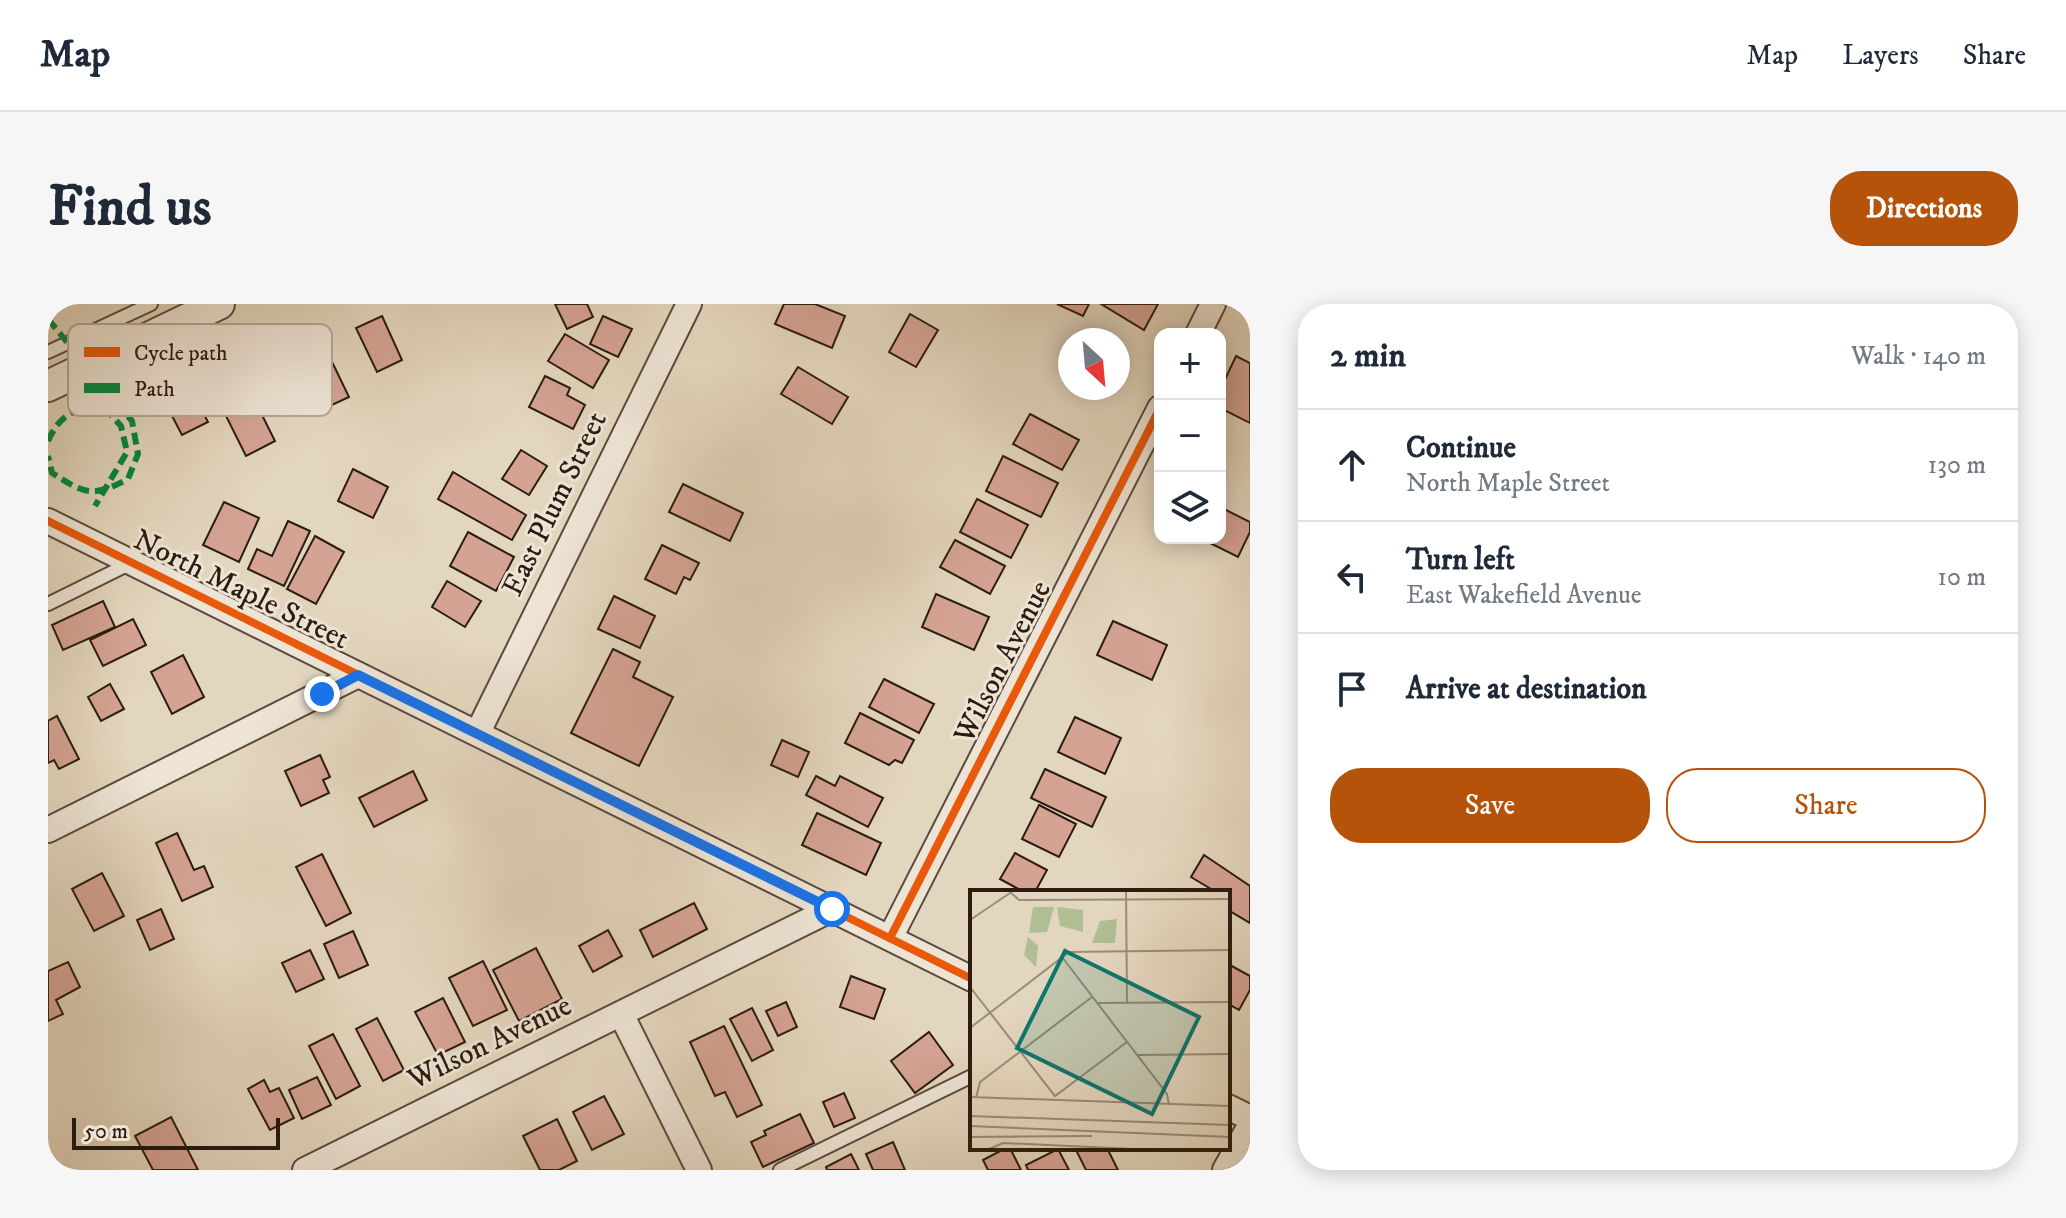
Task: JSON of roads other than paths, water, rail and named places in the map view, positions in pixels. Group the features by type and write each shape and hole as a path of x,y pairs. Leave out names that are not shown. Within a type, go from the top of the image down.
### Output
{"street":[{"path":"177,324 219,304"},
{"name":"East Plum Street","path":"478,732 689,304"},
{"path":"1201,328 1213,304"},
{"path":"48,386 68,376"},
{"name":"Wilson Avenue","path":"890,938 1154,420"},
{"name":"North Maple Street","path":"48,521 970,978"},
{"path":"48,830 358,675"},
{"name":"Wilson Avenue","path":"305,1170 832,909"},
{"path":"621,1014 699,1170"},
{"path":"1230,1108 1250,1118"},
{"path":"1225,1170 1250,1126"}],"lane":[{"path":"108,324 151,304"},
{"path":"48,352 68,343"},
{"path":"48,604 131,563"},
{"path":"780,1170 970,1077"}]}
